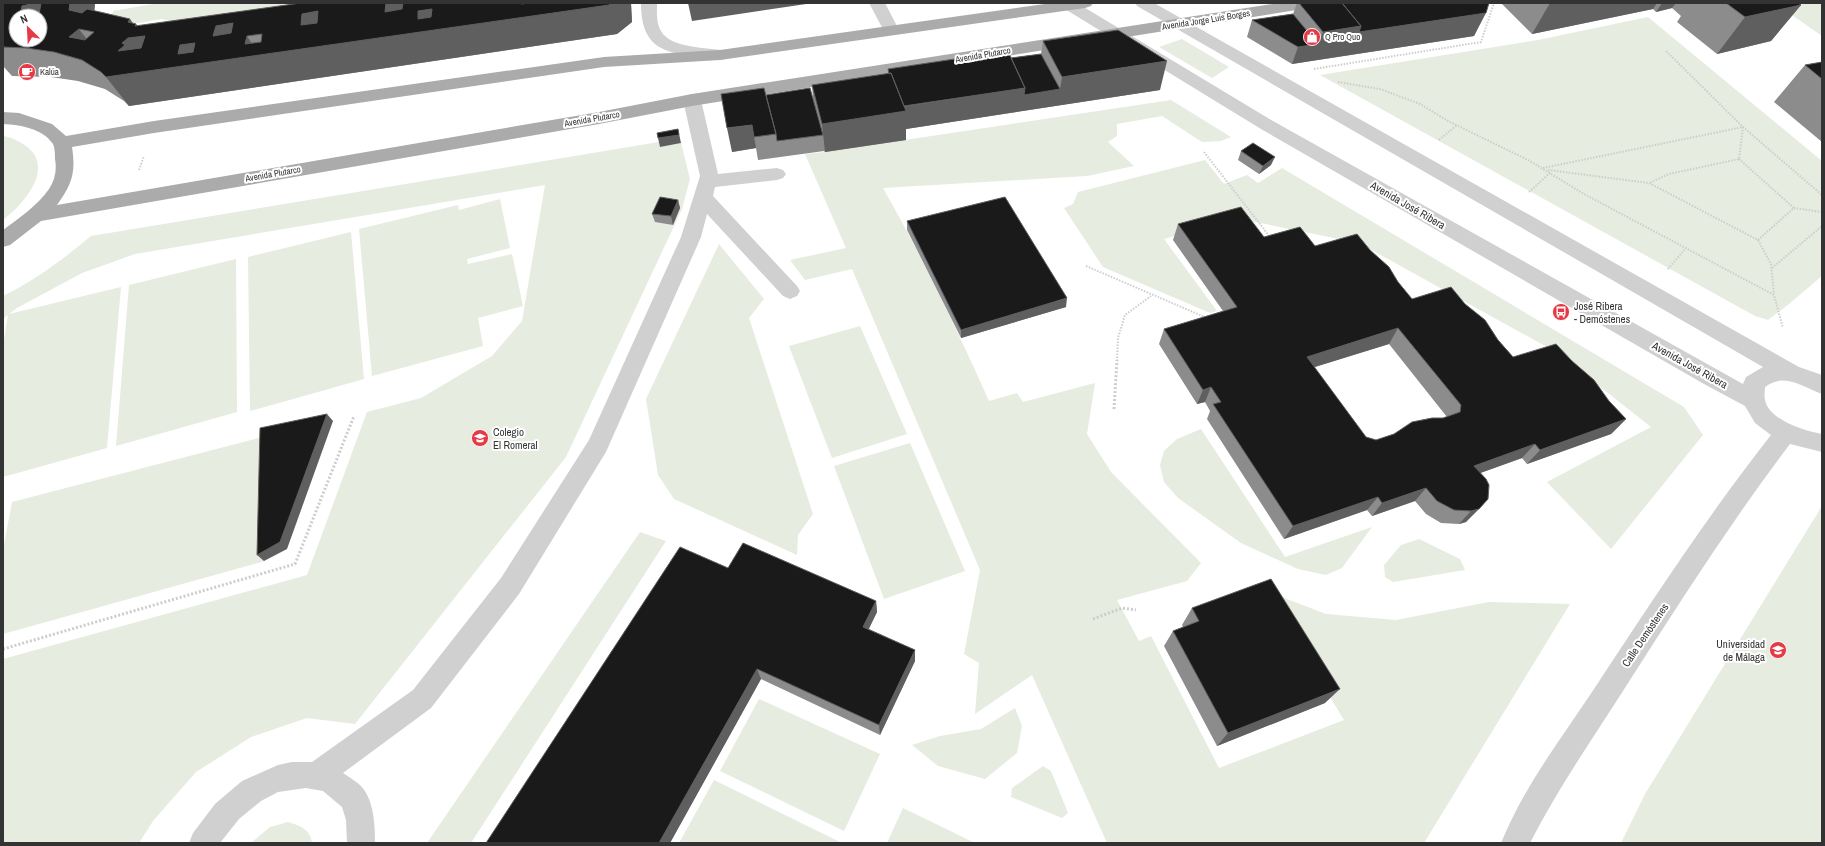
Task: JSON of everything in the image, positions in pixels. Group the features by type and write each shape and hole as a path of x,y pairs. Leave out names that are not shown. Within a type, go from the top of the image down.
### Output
{"main road":[{"name":"Avenida Jorge Luis Borges","path":"1149,29 1309,3"},
{"path":"62,143 154,126 604,62 720,54 1073,4"},
{"name":"Avenida Plutarco","path":"35,215 598,118 692,100 1149,29"},
{"path":"3,118 19,119 46,128 62,143 65,171 60,185 53,195 35,215 3,240"}],"street":[{"path":"649,3 651,26 657,38 678,49 720,54"},
{"path":"877,3 891,30"},
{"path":"1143,3 1792,373 1821,383"},
{"name":"Avenida José Ribera","path":"1073,4 1117,34 1267,125 1712,378 1754,400"},
{"path":"317,775 422,699 510,586 598,445 691,237 707,185 692,100"},
{"path":"707,185 777,174"},
{"path":"707,185 790,291"},
{"path":"1792,373 1769,373 1754,383 1754,400 1761,412 1772,424 1786,433 1812,443 1821,444"},
{"name":"Calle Demóstenes","path":"1515,843 1539,797 1645,634 1754,474 1786,433"},
{"path":"203,843 219,819 241,798 266,783 292,775 317,775 337,783 352,797 360,818 361,843"}],"path":[{"path":"1272,76 1481,42 1494,3"},
{"path":"1666,51 1743,127 1822,195"},
{"path":"1301,92 1332,81 1380,89 1420,104 1448,121 1543,168 1584,194 1774,295"},
{"path":"129,199 154,126"},
{"path":"1739,159 1743,127"},
{"path":"1543,168 1743,127"},
{"path":"1204,152 1273,241"},
{"path":"1649,183 1669,174 1739,159"},
{"path":"1739,159 1794,208 1822,212"},
{"path":"1546,170 1649,183 1758,240 1771,264 1774,295 1783,328"},
{"path":"1758,240 1794,208"},
{"path":"1772,268 1822,226"},
{"path":"1086,266 1211,320"},
{"path":"1114,409 1118,338 1125,315 1152,295"},
{"path":"3,649 295,564 354,416"},
{"path":"1093,619 1122,608 1136,610"}],"shaded area":[{"path":"159,3 318,3 190,26 162,19 110,28 113,11"},
{"path":"1792,3 1822,3 1822,36 1779,6"},
{"path":"1648,17 1822,161 1822,276 1768,320 1755,316 1320,75 1538,40"},
{"path":"1182,39 1229,67 1212,78 1159,47"},
{"path":"1171,100 1231,137 1221,141 1202,142 1162,116 1117,124 1117,136 1108,142 1134,166 1087,176 883,188 939,293 989,401 1017,393 1023,402 1095,383 1087,434 1111,472 1201,563 1187,581 1117,600 1139,641 1151,636 1219,768 1344,720 1266,591 1326,614 1396,620 1489,602 1570,604 1424,843 1107,843 1032,675 975,714 979,663 964,654 980,570 852,269 805,280 790,260 846,248 805,154"},
{"path":"3,136 21,142 26,146 34,155 38,165 37,175 27,196 3,220"},
{"path":"659,142 660,147 681,143 690,179 682,209 566,457 355,724 307,718 251,737 196,772 153,821 139,843 3,843 3,659 307,575 367,412 421,398 492,356 522,321 545,185 135,254 82,273 17,308 9,314 121,287 107,448 3,477 3,346 8,315 3,319 3,296 49,269 91,236"},
{"path":"1205,160 1224,184 1247,175 1258,183 1282,168 1684,407 1703,435 1611,549 1547,482 1651,427 1556,352 1359,243 1236,218 1164,239 1217,311 1210,313 1103,267 1064,208 1073,204 1078,192"},
{"path":"500,199 510,248 467,259 468,264 512,254 523,306 478,318 483,346 372,376 359,229 458,205 459,210"},
{"path":"351,232 364,379 250,411 248,257"},
{"path":"719,244 764,299 749,318 813,514 798,535 797,555 674,499 658,475 646,399"},
{"path":"236,259 237,412 116,446 129,285"},
{"path":"860,326 907,434 832,458 789,346"},
{"path":"1201,429 1285,557 1372,527 1342,568 1326,575 1298,569 1241,543 1178,498 1164,482 1160,465 1164,451 1177,439"},
{"path":"267,436 265,561 3,634 3,550 12,502"},
{"path":"910,443 965,571 884,599 834,466"},
{"name":"Universidad de Málaga","path":"1822,506 1822,843 1621,843 1645,794"},
{"path":"640,532 666,541 471,843 427,843"},
{"path":"1419,539 1460,559 1465,570 1393,582 1385,577 1384,565 1401,545"},
{"path":"759,699 880,754 844,831 720,771"},
{"path":"1015,708 1022,726 1017,753 985,779 938,766 912,745 940,736 981,729"},
{"path":"1043,766 1051,771 1068,813 1062,818 1011,797 1012,788"},
{"path":"714,780 842,843 679,843"},
{"path":"903,808 975,843 887,843"},
{"path":"288,822 307,831 312,843 251,843 270,827"}],"building":[{"path":"3,3 35,3 22,6 22,8 8,8 8,47 3,47"},
{"path":"41,3 70,3 69,10 82,13 87,9 130,19 128,22 136,24 135,26 301,3 386,3 385,12 402,9 403,3 611,3 609,5 106,77 82,60 54,52 26,48 48,48 48,8 40,8","holes":["432,9 431,17 418,19 418,11","318,11 317,23 301,25 302,14","233,23 231,33 213,36 216,26","79,29 94,32 85,40 69,37","262,34 261,42 245,44 247,36","145,36 141,48 118,51 125,45 122,43 128,38","195,43 193,52 178,54 180,45"]},
{"path":"1299,3 1342,3 1361,26 1323,32"},
{"path":"1342,3 1489,3 1486,13 1359,32 1361,26"},
{"path":"1726,3 1798,3 1801,5 1745,17"},
{"path":"1293,14 1318,44 1298,47 1252,20"},
{"path":"1118,30 1167,61 1062,77 1043,41"},
{"path":"1008,51 1025,88 904,106 888,69"},
{"path":"1041,54 1060,89 1024,95 1025,88 1011,58"},
{"path":"1822,62 1822,79 1805,65"},
{"path":"891,73 906,111 822,124 812,85"},
{"path":"764,88 776,134 754,137 752,125 727,128 721,94"},
{"path":"810,88 823,135 777,141 766,95"},
{"path":"678,129 679,135 658,138 657,133"},
{"path":"1253,143 1275,157 1263,166 1241,151"},
{"path":"660,197 678,200 671,216 652,214"},
{"path":"1005,197 1067,298 961,330 907,221"},
{"path":"1241,207 1264,237 1300,227 1315,246 1357,234 1370,250 1389,267 1398,282 1412,299 1451,287 1465,304 1485,320 1498,340 1513,357 1556,344 1572,361 1594,380 1609,401 1626,419 1540,450 1535,444 1474,466 1486,479 1489,485 1488,499 1479,509 1471,511 1454,510 1437,501 1426,488 1382,503 1378,497 1293,526 1213,404 1221,402 1211,387 1203,390 1164,329 1237,307 1178,224","holes":["1398,328 1461,405 1460,412 1443,418 1432,418 1412,422 1394,434 1376,440 1366,437 1307,357"]},
{"path":"327,414 280,542 257,555 260,428"},
{"path":"743,543 876,601 863,627 915,650 879,725 757,669 659,843 486,843 680,547 728,568"},
{"path":"1271,579 1340,689 1228,733 1173,631 1199,621 1192,608"}],"place":[{"name":"Q Pro Quo","path":"1312,37"},
{"name":"Kalúa","path":"27,72"},
{"name":"José Ribera - Demóstenes","path":"1561,312"},
{"name":"Colegio El Romeral","path":"480,438"},
{"name":"Universidad de Málaga","path":"1778,650"}]}
